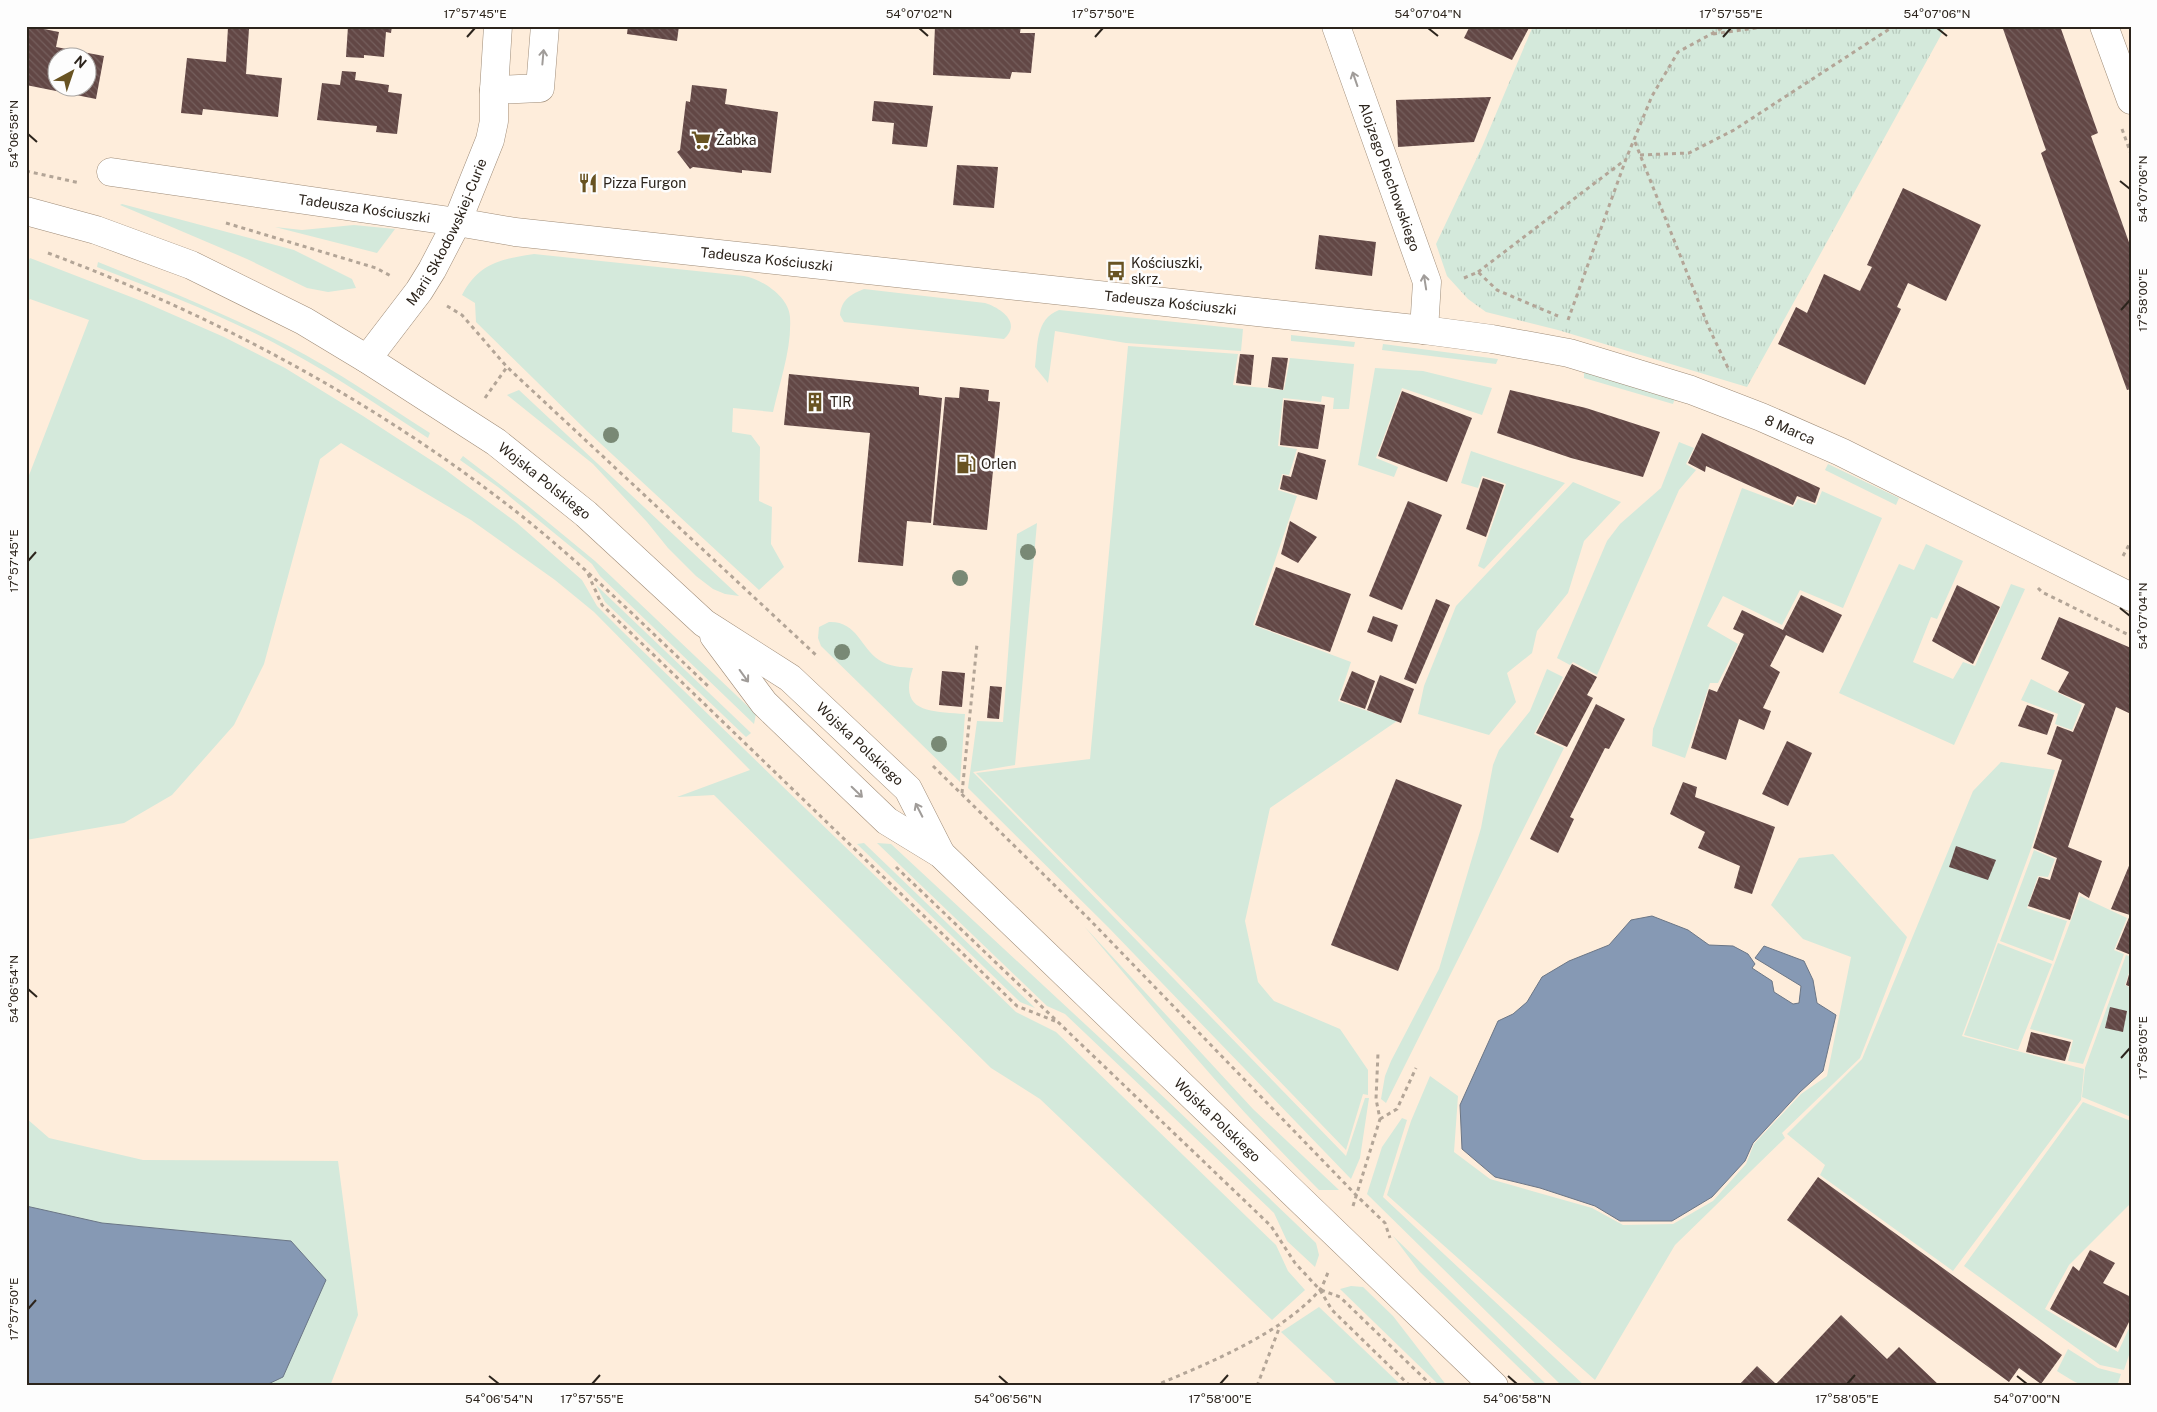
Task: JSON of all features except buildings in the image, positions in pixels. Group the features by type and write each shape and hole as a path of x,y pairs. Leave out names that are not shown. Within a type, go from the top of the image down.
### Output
{"street":[{"name":"Marii Skłodowskiej-Curie","path":"367,359 419,292 457,222 490,140 494,121 498,26"},
{"path":"494,90 540,88 545,26"},
{"name":"Alojzego Piechowskiego","path":"1336,26 1427,282 1424,330"},
{"path":"2104,26 2131,100"},
{"name":"Tadeusza Kościuszki","path":"111,172 524,233 1424,330"},
{"path":"26,211 96,230 191,265 304,321 367,359"},
{"name":"8 Marca","path":"1424,330 1569,352 1691,390 1761,417 1841,452 2131,597"},
{"name":"Wojska Polskiego","path":"367,359 496,442 586,514 704,623 790,678 908,789 941,854"},
{"name":"Wojska Polskiego","path":"704,623 764,704 888,821 941,854 1494,1386"}],"path":[{"path":"1578,289 1626,159 1652,96 1678,52 1726,26"},
{"path":"1710,35 1770,26"},
{"path":"1640,156 1689,153 1734,130 1894,26"},
{"path":"1634,142 1710,328 1731,373"},
{"path":"1478,272 1626,159"},
{"path":"43,251 166,300 256,344 339,389 443,458 519,514 586,572 602,605 1017,1006 1056,1021 1271,1226 1295,1263 1320,1290 1332,1310 1410,1386"},
{"path":"2122,559 2131,541"},
{"path":"962,793 977,644"},
{"path":"1154,1386 1192,1370 1280,1326 1320,1290 1342,1238 1380,1119 1376,1099 1378,1053"},
{"path":"1380,1119 1397,1109 1416,1068"},
{"path":"1320,1290 1340,1296 1432,1386"},
{"path":"1257,1386 1280,1326"}],"green space":[{"path":"1533,26 1946,26 1747,387 1558,330 1486,312 1468,299 1447,276 1436,244 1482,147"},
{"path":"120,205 294,250 352,279 356,288 328,292 307,288 247,259"},
{"path":"354,225 395,229 377,253 275,227 302,230"},
{"path":"534,254 744,276 766,285 780,296 785,303 790,317 789,341 773,412 733,408 732,432 751,435 760,447 759,501 772,507 771,544 784,567 759,590 587,431 476,322 475,303 462,295 469,284 492,264"},
{"path":"30,258 144,302 224,337 285,368 443,468 517,523 582,580 597,606 622,631 1016,1012 1056,1032 1276,1245 1288,1271 1305,1290 1272,1320 1040,1099 991,1068 714,795 677,797 750,770 594,612 555,580 471,520 341,443 320,459 264,664 234,725 172,795 124,823 26,840 26,483 89,320 30,299 26,304 26,266"},
{"path":"98,262 217,312 306,355 430,433 428,438 342,382 289,351 218,316 97,267"},
{"path":"864,289 985,303 1003,312 1011,327 1004,339 844,322 840,315 842,305 851,295"},
{"path":"1059,310 1243,329 1241,351 1126,343 1055,331 1048,383 1035,367 1039,334 1042,326 1051,314"},
{"path":"1291,335 1355,342 1354,347 1291,341"},
{"path":"1383,344 1498,359 1496,364 1382,350"},
{"path":"1128,346 1238,354 1233,385 1284,390 1290,358 1354,364 1349,409 1333,409 1334,398 1322,396 1321,402 1283,398 1278,446 1297,449 1289,475 1282,474 1278,490 1297,496 1253,625 1351,662 1338,701 1397,721 1270,808 1245,921 1258,982 1274,1001 1340,1029 1368,1070 1368,1095 1363,1094 1346,1150 1175,973 976,773 1090,759"},
{"path":"1375,368 1423,371 1492,388 1482,415 1402,388 1376,458 1398,467 1394,477 1358,465"},
{"path":"1584,372 1675,398 1673,404 1584,378"},
{"path":"519,390 739,596 725,594 713,589 696,576 668,548 647,522 593,464 507,395"},
{"path":"1679,442 1694,448 1686,464 1696,470 1679,490 1597,675 1573,662 1570,665 1557,658 1607,541 1620,524 1661,488"},
{"path":"1471,451 1565,483 1484,569 1478,566 1506,484 1482,476 1478,488 1461,483"},
{"path":"463,456 595,561 756,714 754,724 600,576 592,564 498,487 460,460"},
{"path":"1828,464 1899,498 1896,505 1825,470"},
{"path":"1573,482 1621,502 1584,541 1568,593 1537,631 1532,653 1507,673 1516,702 1489,735 1418,714 1424,686 1456,606"},
{"path":"1742,488 1793,507 1798,499 1816,505 1822,491 1882,518 1843,608 1800,590 1782,625 1723,596 1707,626 1738,644 1718,683 1710,683 1685,758 1652,746 1653,729"},
{"path":"1037,523 1015,765 973,772 1346,1156 1365,1098 1369,1098 1360,1158 1351,1179 1108,927 968,788 977,721 1003,722 1017,534"},
{"path":"1926,544 1963,561 1937,619 1931,617 1913,662 1953,679 1963,662 1975,666 2011,584 2025,589 1954,745 1839,693 1899,564 1914,570"},
{"path":"596,585 751,733 746,737 605,602"},
{"path":"829,622 838,623 852,630 879,660 887,664 913,668 909,683 910,694 914,702 921,707 941,712 965,714 960,782 821,646 818,638 819,627"},
{"path":"1547,669 1563,677 1534,734 1564,748 1386,1103 1381,1099 1385,1076 1439,969 1481,828 1493,765 1499,750 1530,711"},
{"path":"2031,679 2082,705 2072,730 2055,724 2058,714 2021,700"},
{"path":"2001,762 2055,770 2031,849 1962,1036 2084,1069 2081,1100 1953,1271 1820,1175 1825,1165 1787,1134 1862,1059 1973,791"},
{"path":"864,843 1035,1008 1020,1002 857,844"},
{"path":"877,843 891,844 1170,1103 1316,1243 1319,1255 1315,1267 1287,1241 1274,1213 1065,1014 1047,1006"},
{"path":"2034,850 2055,859 2048,877 2038,876 2027,908 2067,921 2053,961 2000,941"},
{"path":"1833,854 1907,937 1860,1058 1782,1133 1785,1138 1675,1245 1595,1380 1387,1195 1411,1121 1430,1076 1458,1096 1454,1152 1490,1179 1592,1208 1623,1225 1673,1224 1713,1201 1746,1164 1754,1144 1801,1094 1827,1076 1851,957 1803,939 1771,905 1799,858"},
{"path":"2080,896 2127,918 2114,950 2124,954 2083,1064 2068,1061 2073,1040 2030,1029"},
{"path":"1084,926 1253,1109 1339,1190 1319,1190 1288,1159 1198,1061"},
{"path":"1998,943 2052,964 2018,1050 1964,1035"},
{"path":"2126,955 2131,957 2131,967 2125,985 2131,988 2131,1117 2082,1097 2085,1068"},
{"path":"2083,1102 2131,1121 2131,1203 2069,1265 2045,1309 2118,1352 2131,1324 2131,1349 2124,1370 2100,1365 1964,1266"},
{"path":"26,1118 49,1138 143,1160 338,1161 358,1315 330,1386 26,1386"},
{"path":"1402,1118 1407,1120 1383,1197 1585,1386 1562,1386 1367,1194 1382,1147"},
{"path":"1393,1236 1548,1386 1538,1386 1420,1272"},
{"path":"1351,1286 1363,1287 1393,1316 1447,1386 1440,1386 1340,1289"},
{"path":"1319,1307 1402,1386 1339,1386 1281,1332"},
{"path":"2068,1349 2098,1368 2121,1374 2118,1383 2121,1386 2111,1386 2107,1383 2101,1386 2088,1387 2057,1371"}],"water":[{"path":"1652,916 1688,930 1709,945 1733,946 1748,954 1755,964 1752,968 1772,981 1774,992 1793,1004 1799,1003 1801,986 1755,958 1764,946 1804,961 1813,980 1817,1003 1836,1015 1823,1071 1800,1092 1753,1143 1745,1161 1712,1197 1672,1221 1620,1221 1595,1206 1540,1188 1495,1177 1462,1149 1460,1105 1498,1021 1513,1014 1527,1002 1542,977 1569,961 1609,945 1631,920"},
{"path":"26,1206 102,1223 291,1241 326,1280 283,1377 264,1386 26,1386"}],"place":[{"name":"Żabka","path":"701,140"},
{"name":"Pizza Furgon","path":"588,183"},
{"name":"Kościuszki, skrz.","path":"1116,271"},
{"name":"TIR","path":"815,402"},
{"name":"Orlen","path":"966,464"}]}
